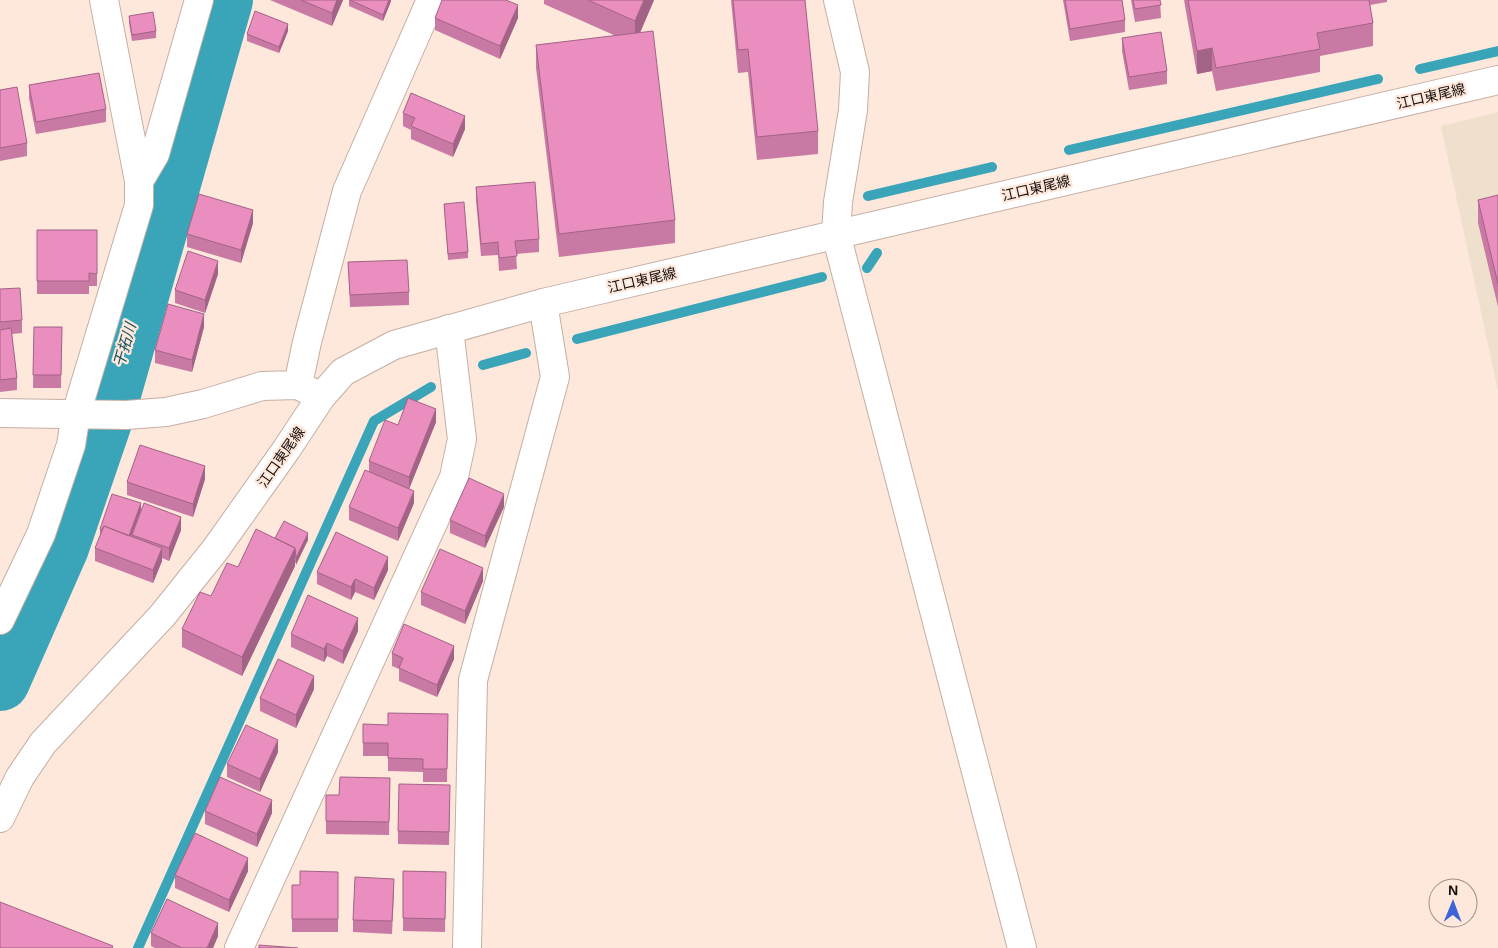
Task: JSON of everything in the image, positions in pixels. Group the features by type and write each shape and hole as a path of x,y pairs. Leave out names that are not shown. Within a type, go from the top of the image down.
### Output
{"street":[{"path":"0,620 41,534 71,445 139,205 139,181 104,0"},
{"path":"139,181 155,154 199,0"},
{"path":"0,413 126,415 166,412 202,404 262,386 310,391 308,342 347,191 431,0"},
{"path":"838,0 856,72 853,110 838,202 836,234 1022,948"},
{"name":"江口東尾線","path":"0,818 20,777 43,743 162,616 215,550 281,458 310,391 394,345 544,303 1498,80"},
{"path":"467,948 473,680 555,376 544,303"},
{"path":"240,948 454,477 462,439 449,329"}],"shaded area":[{"path":"1498,112 1498,391 1441,126"}],"building":[{"path":"301,0 337,0 332,13"},
{"path":"350,0 389,0 383,15"},
{"path":"442,0 506,0 518,5 500,46 435,18"},
{"path":"588,0 644,0 635,21"},
{"path":"733,0 805,0 818,131 757,137 748,49 738,50"},
{"path":"1065,0 1122,0 1125,20 1070,29"},
{"path":"1133,0 1160,0 1161,5 1135,9"},
{"path":"1188,0 1369,0 1373,23 1317,33 1320,49 1216,68 1212,48 1197,51"},
{"path":"255,11 288,24 279,47 247,34"},
{"path":"153,12 156,31 132,35 129,16"},
{"path":"653,31 675,220 559,234 536,45"},
{"path":"1161,32 1167,71 1129,77 1122,38"},
{"path":"99,73 106,109 36,122 29,85"},
{"path":"17,87 27,143 0,148 0,90"},
{"path":"411,93 465,116 453,144 411,126 415,118 403,113"},
{"path":"535,182 539,239 515,241 517,256 499,258 498,242 481,244 476,187"},
{"path":"199,194 253,210 241,250 187,234"},
{"path":"1498,195 1498,284 1478,200"},
{"path":"464,202 468,252 448,254 444,204"},
{"path":"37,230 97,230 97,274 89,273 89,281 37,281"},
{"path":"188,251 218,261 205,300 175,290"},
{"path":"407,260 409,292 350,295 348,262"},
{"path":"20,288 22,320 0,322 0,289"},
{"path":"168,304 204,314 192,360 155,350"},
{"path":"34,327 62,327 61,375 33,375"},
{"path":"11,328 17,378 0,380 0,330"},
{"path":"408,398 436,409 409,477 369,461 385,420 398,425"},
{"path":"140,445 205,466 193,504 127,482"},
{"path":"365,470 414,491 398,528 349,507"},
{"path":"469,478 504,494 485,536 450,520"},
{"path":"112,494 141,503 129,536 104,526 102,530 100,529"},
{"path":"144,503 181,517 169,548 132,535"},
{"path":"284,521 308,533 296,558 295,548 275,538"},
{"path":"104,526 162,548 153,570 95,548"},
{"path":"256,529 295,548 242,657 182,629 200,592 211,596 227,563 238,567"},
{"path":"336,532 388,557 374,588 355,579 351,587 317,572"},
{"path":"440,549 483,568 465,611 421,592"},
{"path":"308,595 358,618 343,651 327,643 324,649 291,634"},
{"path":"404,624 454,646 437,685 399,668 403,658 392,653"},
{"path":"278,659 314,676 296,715 260,698"},
{"path":"388,713 448,714 447,769 423,769 423,759 388,758 388,743 363,743 363,724 388,725"},
{"path":"246,725 278,740 260,779 227,764"},
{"path":"220,777 272,800 257,834 205,811"},
{"path":"340,777 390,778 389,822 326,821 326,795 339,795"},
{"path":"399,784 450,785 449,832 398,831"},
{"path":"195,833 248,858 229,900 175,875"},
{"path":"300,871 338,872 338,919 292,919 292,885 300,885"},
{"path":"403,871 446,872 445,919 403,918"},
{"path":"355,877 394,879 392,921 353,920"},
{"path":"167,899 218,923 207,948 182,948 151,933"},
{"path":"0,902 113,946 112,948 0,948"},
{"path":"259,945 298,948 259,948"}],"waterway":[{"name":"干拓川","path":"0,681 59,547 108,404 223,0"},
{"path":"1420,69 1498,51"},
{"path":"1069,150 1378,79"},
{"path":"868,196 992,167"},
{"path":"867,268 877,253"},
{"path":"577,339 822,277"},
{"path":"483,365 526,353"},
{"path":"138,948 374,421 431,387"}]}
